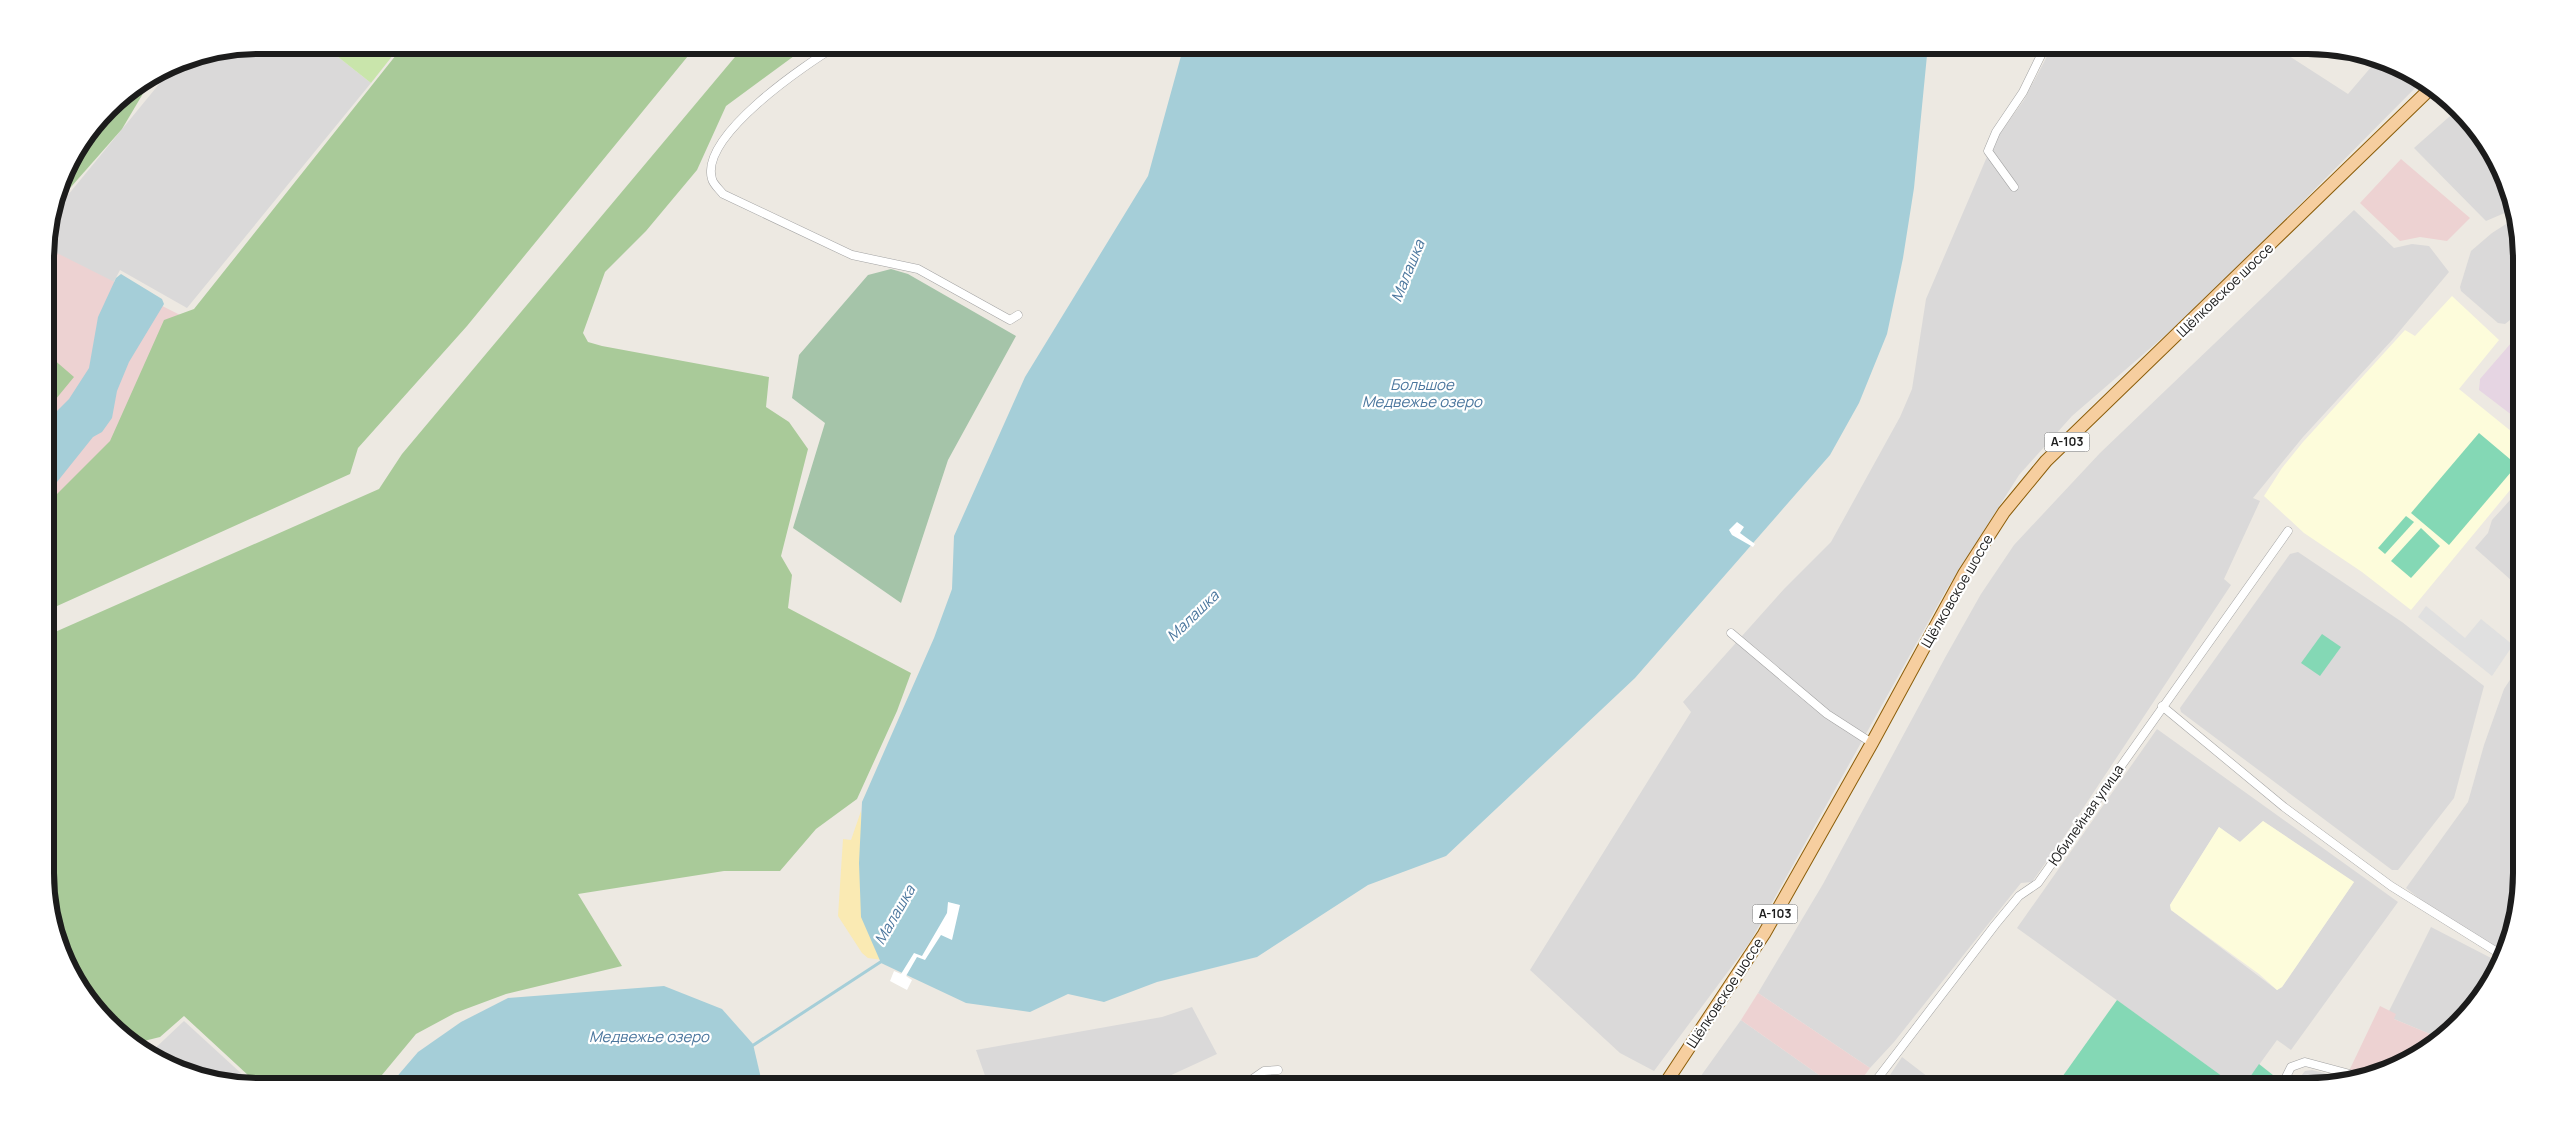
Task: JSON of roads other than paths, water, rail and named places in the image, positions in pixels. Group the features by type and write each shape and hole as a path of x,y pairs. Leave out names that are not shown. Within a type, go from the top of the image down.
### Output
{"main road":[{"name":"Щёлковское шоссе","path":"1670,1078 1764,934 1872,743 1964,574 2004,512 2046,461 2427,92"}],"street":[{"path":"825,54 777,87 745,114 720,144 712,164 712,180 723,194 852,255 918,269 1010,320 1018,315"},
{"path":"2014,187 1988,151 1996,132 2023,92 2042,54"},
{"name":"Юбилейная улица","path":"1878,1078 1995,925 2019,896 2038,883 2288,531"},
{"path":"1731,633 1827,714 1872,743"},
{"path":"2162,706 2284,807 2391,886 2498,953"},
{"path":"2286,1078 2291,1067 2305,1062 2349,1074"},
{"path":"1254,1078 1264,1071 1278,1070"}],"water":[{"name":"Большое Медвежье озеро","path":"1182,54 1927,54 1914,188 1903,258 1887,334 1859,403 1830,455 1635,678 1446,856 1368,885 1257,957 1157,982 1104,1002 1068,994 1030,1012 966,1003 881,963 861,917 859,863 862,802 934,638 952,589 954,536 1025,377 1148,176"},
{"path":"121,274 162,299 164,304 129,362 117,391 112,418 102,432 93,437 54,485 54,414 69,399 89,368 98,317 116,278"},
{"name":"Медвежье озеро","path":"664,986 722,1009 753,1044 761,1078 396,1078 418,1052 461,1022 508,998"}],"waterway":[{"name":"Малашка","path":"752,1046 882,961"}]}
